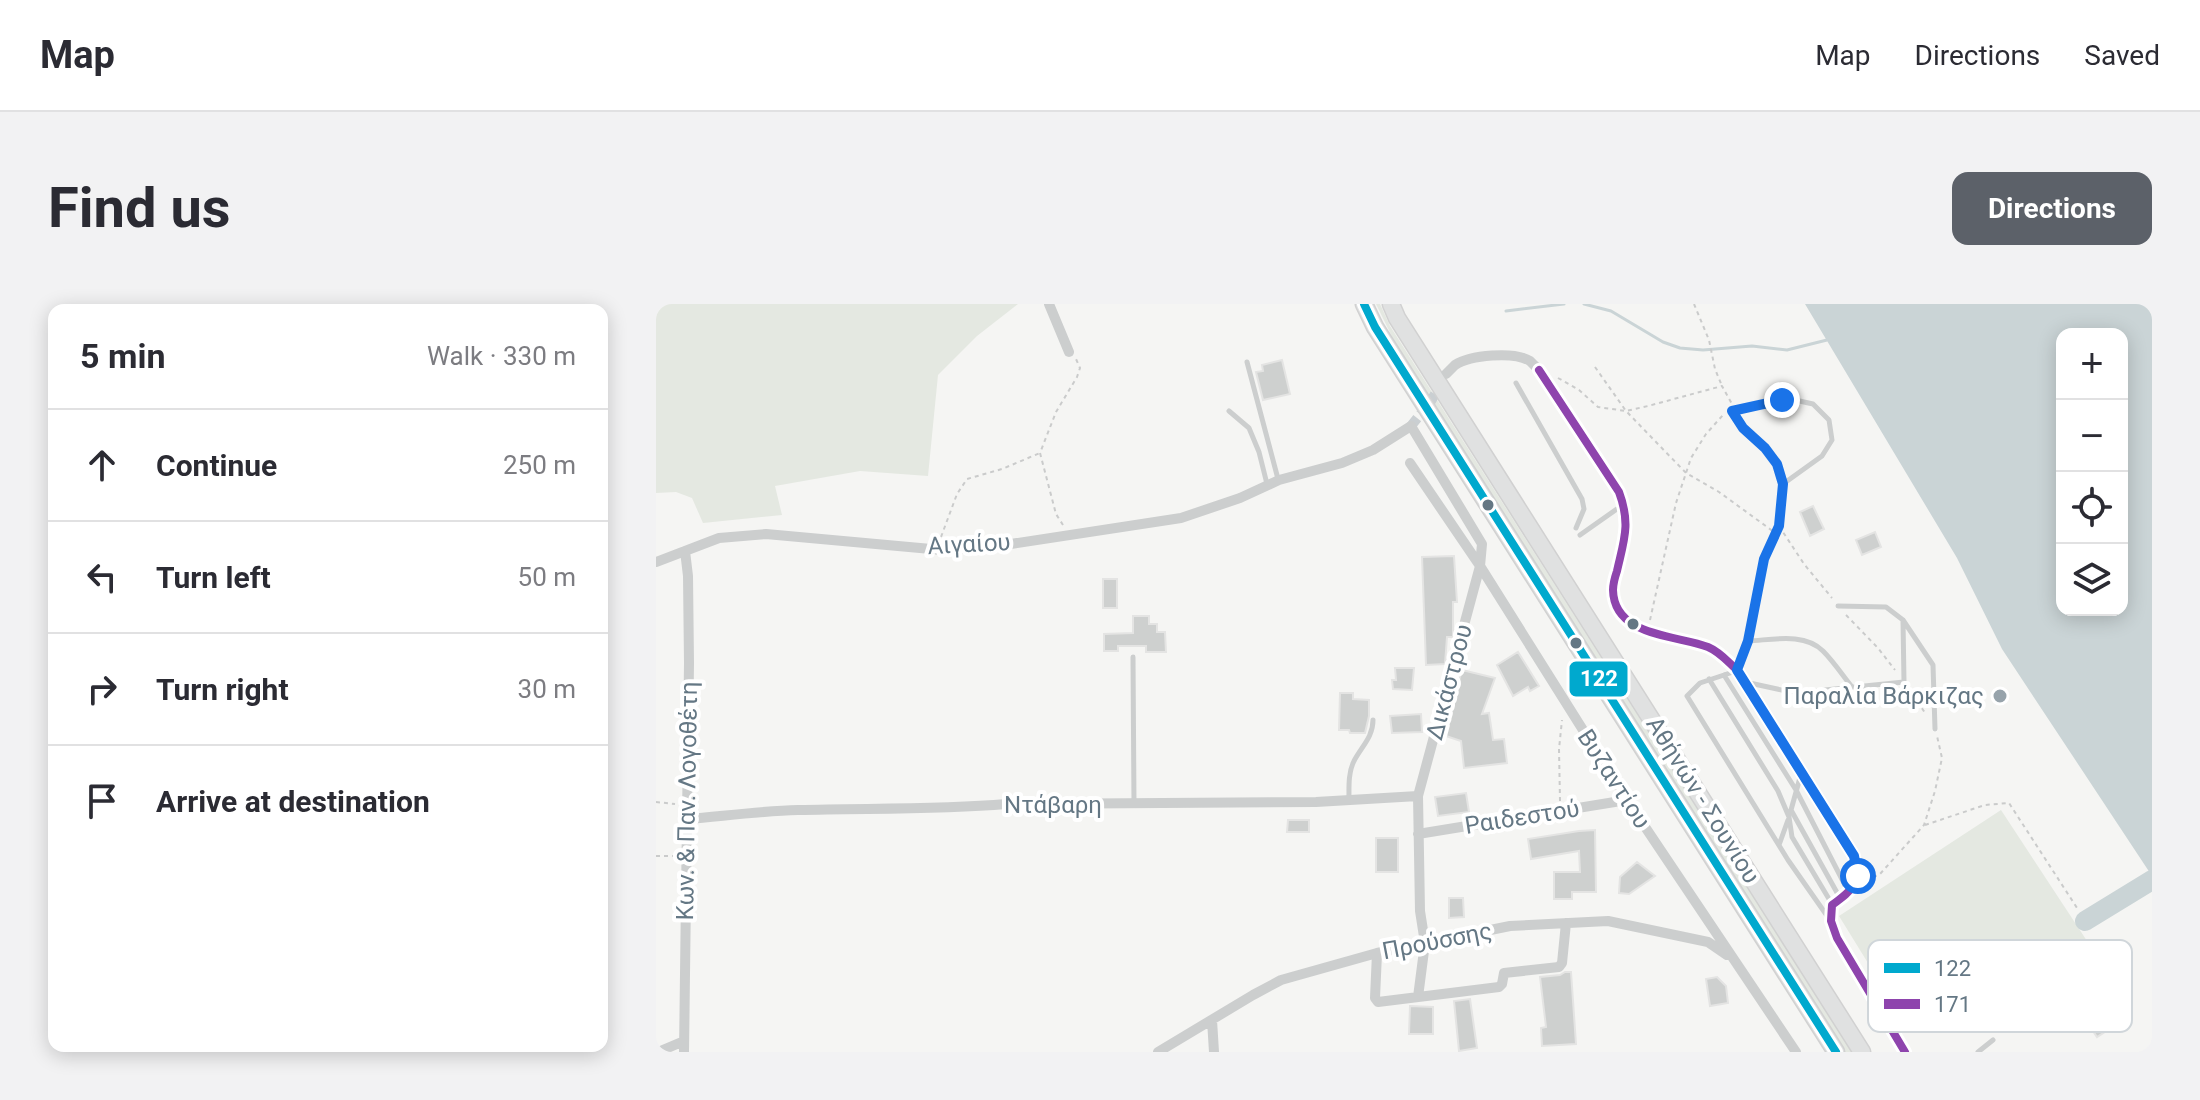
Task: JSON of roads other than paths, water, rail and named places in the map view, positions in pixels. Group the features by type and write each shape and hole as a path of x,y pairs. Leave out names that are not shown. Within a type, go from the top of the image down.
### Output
{"main road":[{"name":"Αθήνών - Σουνίου","path":"1364,304 1383,340 1836,1052"},
{"name":"Αθήνών - Σουνίου","path":"1391,304 1862,1052"}],"street":[{"path":"1049,304 1069,352"},
{"path":"1446,374 1456,364 1481,357 1516,356 1529,361 1539,370 1624,504 1628,527 1612,591 1619,608 1632,624 1720,653 1737,670 1854,856 1858,876 1831,921 1837,938 1868,990"},
{"name":"Αιγαίου","path":"656,562 719,538 766,534 935,549 991,547 1181,518 1240,498 1279,480 1342,463 1373,450 1411,426 1482,544 1480,566"},
{"name":"Βυζαντίου","path":"1410,463 1480,566 1627,800 1796,1052"},
{"name":"Κων. & Παν. Λογοθέτη","path":"684,1047 688,819 688,576 685,551"},
{"name":"Δικάστρου","path":"1418,997 1425,943 1420,911 1418,796 1480,566"},
{"name":"Ντάβαρη","path":"688,819 793,810 956,809 1006,804 1349,801 1418,796"},
{"name":"Ραιδεστού","path":"1418,834 1627,800"},
{"name":"Προύσσης","path":"1158,1052 1281,980 1377,953 1510,926 1608,921 1708,942 1732,959"},
{"path":"1377,953 1376,1001 1499,987 1504,973 1559,967 1566,923"},
{"path":"1212,1020 1214,1052"},
{"path":"1893,1032 1905,1052"},
{"path":"658,1052 684,1047"}],"lane":[{"path":"1247,362 1279,480"},
{"path":"1516,383 1582,499 1584,509 1576,528"},
{"path":"1732,411 1795,400 1813,404 1829,420 1832,440 1822,456 1783,484"},
{"path":"1229,411 1249,428 1267,485"},
{"path":"1580,535 1624,504"},
{"path":"1838,606 1886,607 1903,620 1933,665 1935,729"},
{"path":"1744,682 1786,691 1815,691 1904,682 1903,620"},
{"path":"1748,641 1794,638 1812,644 1822,650 1853,688"},
{"path":"1133,657 1134,805"},
{"path":"1737,670 1709,679 1693,688 1687,696 1779,846 1831,921"},
{"path":"1724,675 1796,790 1844,896"},
{"path":"1709,679 1778,791 1789,817 1792,837 1844,896"},
{"path":"1349,801 1353,763 1373,730 1373,720"},
{"path":"1779,846 1801,773"},
{"path":"1791,810 1844,896"},
{"path":"1978,1052 1993,1040"}],"waterway":[{"path":"1506,311 1564,304"},
{"path":"1584,304 1611,311 1663,342 1680,348 1703,350 1752,346 1787,350 1827,340"},
{"path":"2085,921 2152,880"}],"tunnel":[{"path":"1411,426 1442,382"}],"place":[{"name":"Παραλία Βάρκιζας","path":"2000,696"}]}
